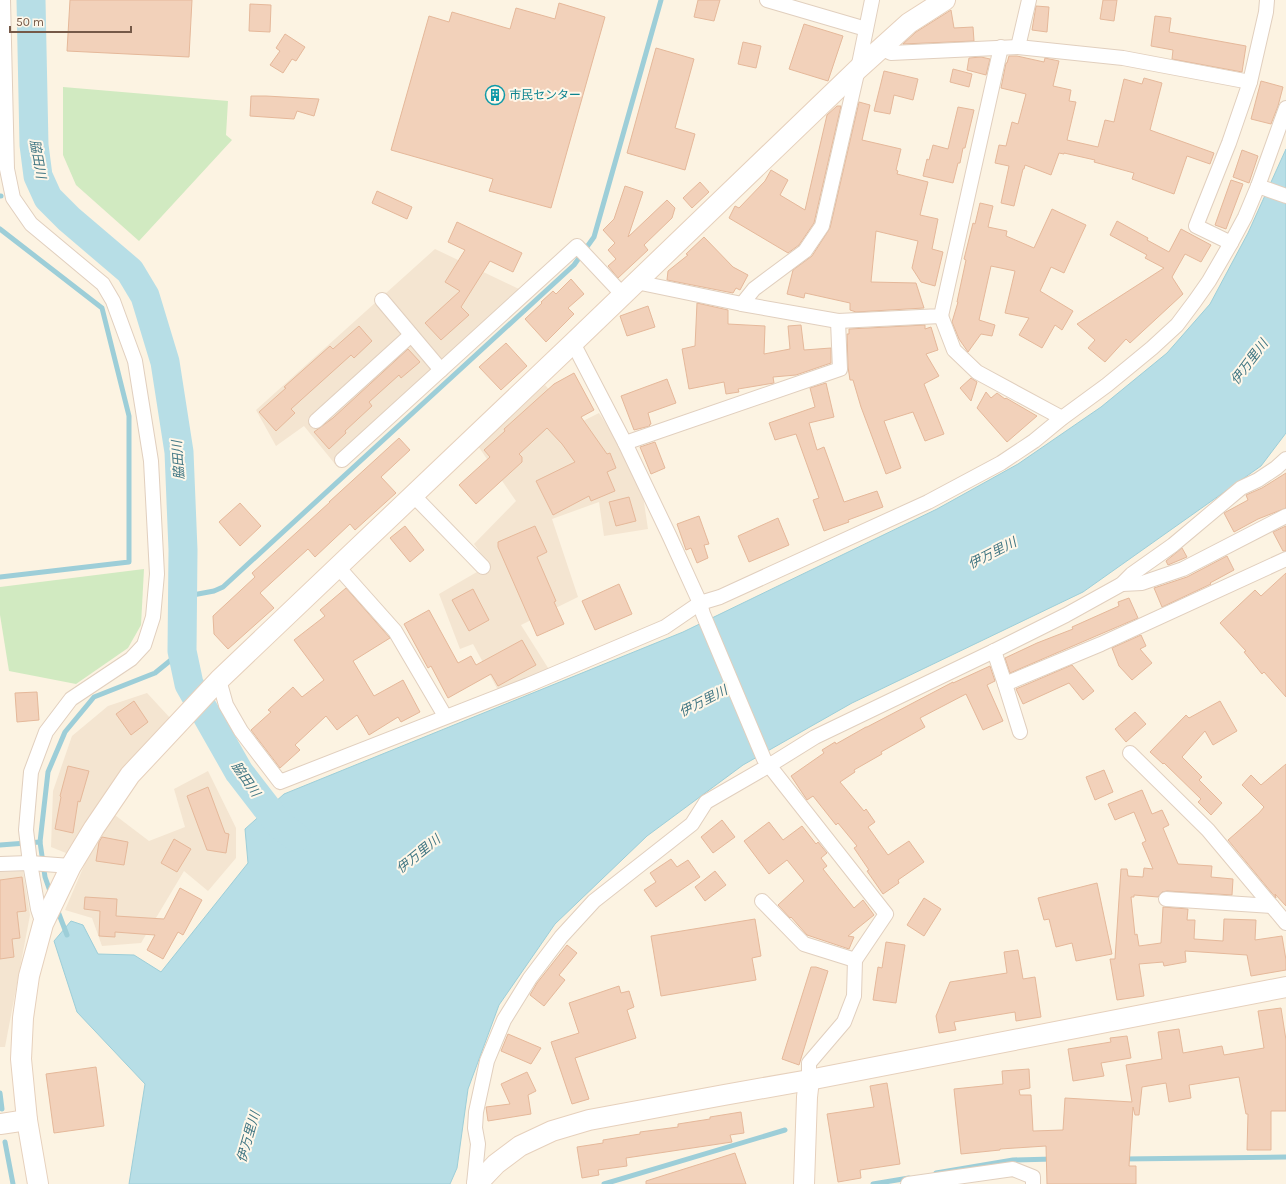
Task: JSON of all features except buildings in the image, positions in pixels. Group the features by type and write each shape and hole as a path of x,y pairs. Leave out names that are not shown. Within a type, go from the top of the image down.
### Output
{"street":[{"path":"3,0 7,169 13,198 31,224 103,284 113,301 135,361 151,460 157,574 154,616 144,645 131,659 71,699 46,732 31,772 26,830 38,909 43,924"},
{"path":"767,0 866,29"},
{"path":"742,304 754,289 805,251 822,226 858,69 872,0"},
{"path":"38,1184 27,1120 21,1059 23,1018 29,976 43,924 71,866 94,828 130,775 219,680 880,48 909,23 945,0"},
{"path":"1018,46 1029,0"},
{"path":"1231,243 1196,226 1229,143 1250,82 1266,12 1267,0"},
{"path":"880,48 891,53 1018,46 1123,58 1250,82"},
{"path":"1001,47 941,316 954,350 978,372 1062,418"},
{"path":"219,680 226,705 241,731 280,782 445,716 528,685 665,627 701,609 720,597 928,502 1000,463 1034,441 1062,418 1107,385 1152,348 1177,324 1210,281 1245,217 1258,186 1286,108"},
{"path":"1258,186 1286,196"},
{"path":"342,460 577,246 589,258 629,289 742,304 838,321 941,316"},
{"path":"382,300 441,370"},
{"path":"625,443 840,369 838,321"},
{"path":"316,421 411,335"},
{"path":"573,343 625,443 669,535 767,762 886,914 855,960 854,996 844,1022 809,1063 804,1184"},
{"path":"474,1184 478,1144 475,1128 476,1112 487,1061 504,1020 530,978 561,937 594,901 692,824 706,802 767,762 815,737 1066,615 1122,584 1132,574 1173,545 1241,488 1270,472 1286,459"},
{"path":"413,495 483,567"},
{"path":"1122,584 1142,584 1183,569 1286,516"},
{"path":"1005,684 1101,644 1286,559"},
{"path":"338,567 395,631 445,716"},
{"path":"994,651 1020,732"},
{"path":"1130,753 1208,830 1286,923"},
{"path":"0,864 30,863 71,866"},
{"path":"1166,900 1272,906"},
{"path":"762,901 804,944 855,960"},
{"path":"478,1184 496,1164 520,1146 552,1131 589,1120 724,1094 809,1080 1286,987"},
{"path":"0,1124 27,1120"},
{"path":"915,1183 1013,1169 1033,1177 1033,1184"}],"shaded area":[{"path":"435,249 521,290 335,464 304,426 276,446 256,410"},
{"path":"545,385 579,423 599,413 640,476 648,529 604,536 599,502 552,519 578,597 521,625 550,671 498,690 473,644 460,649 439,594 489,565 474,544 516,501 478,446"},
{"path":"147,693 171,719 99,803 149,841 185,827 174,789 208,771 236,828 236,858 208,891 184,871 141,943 102,946 92,918 65,910 86,861 51,847 53,791 72,736 108,706"},
{"path":"23,871 30,915 5,1047 0,1047 0,872"}],"green space":[{"path":"63,87 228,101 226,135 232,140 139,241 76,185 63,155"},
{"path":"144,569 141,625 128,648 76,684 9,671 0,615 0,587"}],"water":[{"name":"伊万里川","path":"1286,149 1286,433 1261,466 1083,592 852,703 743,765 647,836 555,924 499,1005 468,1089 457,1168 450,1184 129,1184 145,1084 77,1012 54,941 71,921 83,925 98,954 134,955 161,972 248,863 245,829 284,794 683,632 937,509 1018,464 1101,407 1167,353 1210,304 1248,233"}],"waterway":[{"name":"脇田川","path":"31,0 34,145 38,176 48,198 69,219 130,271 145,296 165,362 179,452 183,550 182,651 189,684 239,772 280,825 296,837"},
{"path":"182,597 214,591 223,587 574,265 594,237 661,0"},
{"path":"0,229 102,308 129,416 129,562 0,577"},
{"path":"51,894 45,877 40,842 48,772 65,732 94,697 155,673 182,651"},
{"path":"0,845 40,842"},
{"path":"57,909 67,935"},
{"path":"0,1093 2,1109"},
{"path":"604,1184 785,1130"},
{"path":"5,1142 13,1184"},
{"path":"1123,1159 1286,1157"},
{"path":"936,1173 1013,1160 1053,1159"},
{"path":"873,1184 909,1178"}],"place":[{"name":"市民センター","path":"495,95"}]}
